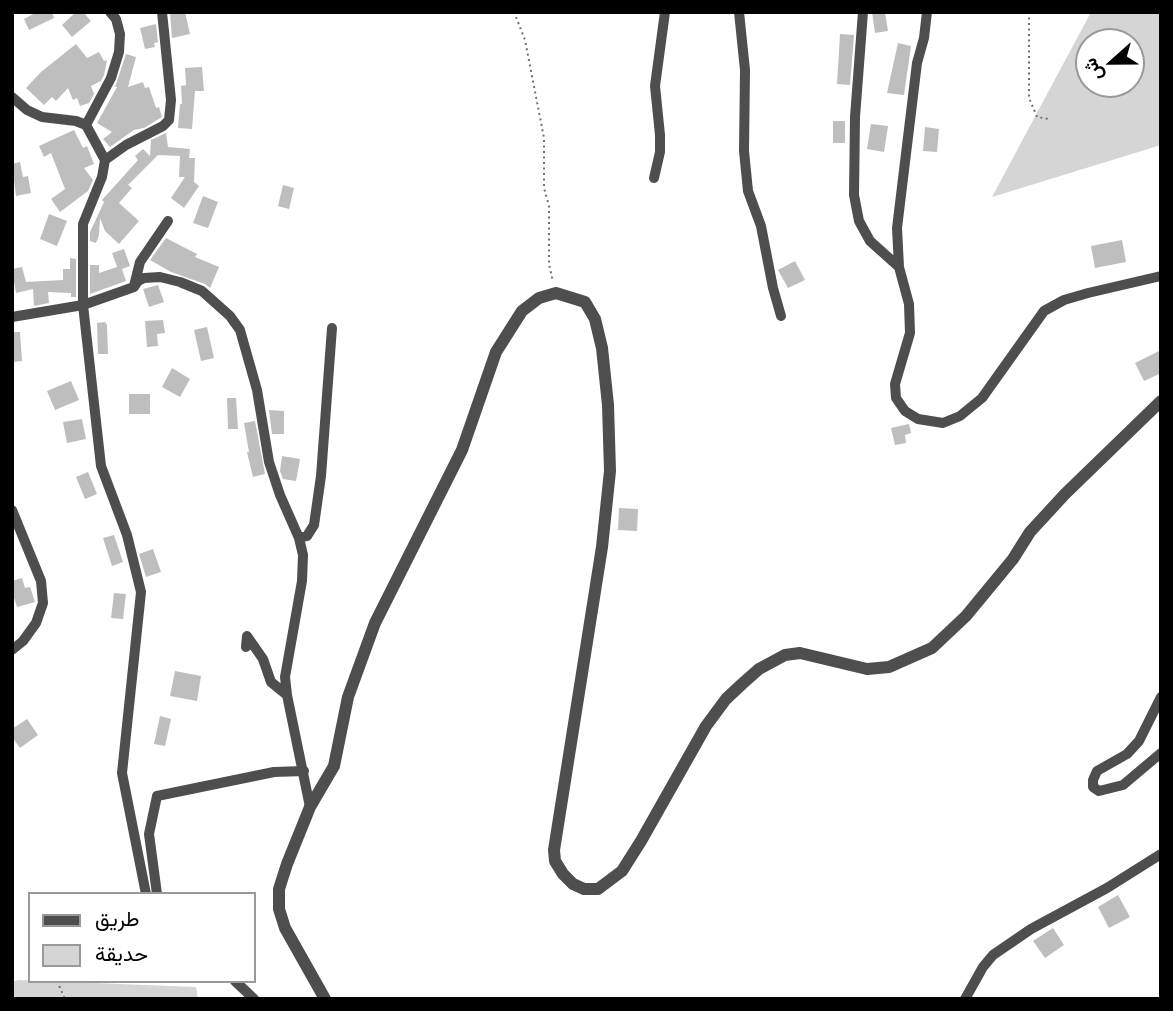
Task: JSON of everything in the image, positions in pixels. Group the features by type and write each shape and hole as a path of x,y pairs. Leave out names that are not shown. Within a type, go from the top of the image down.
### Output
{"street":[{"path":"86,125 111,78 119,52 120,34 116,19 110,12"},
{"path":"146,892 122,773 141,592 127,535 101,466 83,305 83,224 105,160 169,120 171,100 162,12"},
{"path":"654,178 660,152 655,86 666,12"},
{"path":"739,12 745,71 744,151 748,191 761,226 781,316"},
{"path":"863,12 855,117 854,195 859,221 870,241 899,267"},
{"path":"927,12 917,63 899,216 899,267 909,304 910,333 895,384 896,398 905,411 918,419 943,423 960,416 982,398 1044,311 1076,296 1161,276"},
{"path":"12,97 27,110 42,117 76,121 86,125 105,160"},
{"path":"134,287 139,262 168,221"},
{"path":"12,317 83,305 134,287 144,278 160,276 202,291 215,301 240,331 257,390 269,462 303,555 302,581 285,677 310,807"},
{"path":"324,999 285,928 279,909 279,889 286,864 310,807 334,766 348,697 376,623 462,450 496,352 522,312 539,298 556,293 585,302 595,318 602,348 608,405 610,471 602,547 554,850 555,862 563,874 573,884 584,889 598,889 622,871 706,726 726,699 759,669 785,655 800,653 867,669 889,667 932,648 966,616 1013,559 1030,532 1065,494 1161,401"},
{"path":"299,538 307,536 314,525 321,476 332,328"},
{"path":"12,510 41,581 43,603 36,623 23,641 12,650"},
{"path":"246,647 247,636 264,659 271,682 287,695"},
{"path":"1161,697 1139,741 1127,754 1097,771 1093,787 1098,791 1123,785 1161,753"},
{"path":"158,892 149,834 158,796 274,772 304,771"},
{"path":"965,999 993,955 1031,929 1107,888 1161,854"},
{"path":"237,983 254,999"}],"path":[{"path":"514,12 525,40 544,138 544,187 549,206 550,230 549,264 556,293"},
{"path":"1029,12 1029,98 1037,117 1049,119"},
{"path":"58,983 65,999"}],"green space":[{"path":"1091,12 1161,12 1161,145 992,197 1075,42 1075,98 1145,98 1145,28 1082,28"},
{"path":"18,980 28,980 28,983 196,987 198,999 12,999 12,982"}],"building":[{"path":"37,12 52,12 54,18 29,30 24,19"},
{"path":"76,12 83,12 91,21 72,37 62,25"},
{"path":"170,12 185,12 190,34 172,38"},
{"path":"872,12 885,12 888,31 875,33"},
{"path":"156,24 158,42 154,43 155,47 145,49 140,28"},
{"path":"840,34 854,35 850,85 837,84"},
{"path":"898,43 911,46 904,95 887,93"},
{"path":"76,44 87,58 99,52 104,61 107,60 101,81 91,86 94,94 89,103 80,106 77,98 73,100 68,88 56,101 52,97 44,105 26,88 41,72"},
{"path":"126,54 136,57 128,87 143,82 145,88 149,87 162,117 144,128 134,130 110,147 103,139 112,132 97,123 117,87"},
{"path":"202,67 204,91 195,91 192,129 178,128 182,104 181,86 186,85 185,68"},
{"path":"833,121 845,121 845,143 833,143"},
{"path":"871,124 888,126 884,152 867,149"},
{"path":"925,127 939,129 937,152 923,151"},
{"path":"74,130 83,148 87,146 94,164 84,168 93,180 88,191 60,212 51,199 65,189 51,153 44,157 39,146"},
{"path":"166,133 168,147 190,149 189,158 195,158 194,182 199,186 184,208 171,198 185,177 179,177 180,156 158,155 128,185 132,188 119,203 139,221 119,244 105,231 100,218 96,243 90,241 90,232 104,202 102,200 138,160 135,156 143,149 150,156 151,140"},
{"path":"20,162 23,177 28,176 31,193 16,196 12,164"},
{"path":"283,185 294,188 289,209 278,206"},
{"path":"203,196 218,202 208,228 193,223"},
{"path":"49,214 67,221 57,246 40,239"},
{"path":"166,238 197,254 195,257 219,267 210,288 150,260"},
{"path":"1122,240 1126,262 1095,268 1091,246"},
{"path":"124,249 130,266 122,269 126,281 90,294 90,265 99,265 99,273 117,267 112,253"},
{"path":"70,258 76,259 76,297 71,297 71,293 48,292 49,303 34,306 33,289 16,293 12,269 22,267 26,282 63,280 63,269 70,269"},
{"path":"795,261 805,280 788,288 778,270"},
{"path":"158,285 164,302 149,307 143,289"},
{"path":"163,320 165,333 157,334 158,346 147,347 145,321"},
{"path":"105,322 108,354 98,354 97,323"},
{"path":"207,327 214,358 201,361 194,330"},
{"path":"12,332 20,332 22,361 12,362"},
{"path":"1161,350 1161,373 1144,381 1135,363"},
{"path":"172,368 190,379 180,397 162,387"},
{"path":"71,381 79,400 55,410 47,391"},
{"path":"129,394 150,394 150,414 129,414"},
{"path":"227,398 236,398 238,429 228,429"},
{"path":"269,410 284,411 284,434 272,434"},
{"path":"82,419 86,439 67,443 63,422"},
{"path":"255,421 265,474 253,477 244,423"},
{"path":"909,424 911,433 905,435 906,443 895,445 891,428"},
{"path":"282,456 300,459 296,481 283,479 280,471"},
{"path":"88,472 97,494 85,499 76,477"},
{"path":"619,508 638,509 637,531 618,530"},
{"path":"114,535 123,562 112,566 103,538"},
{"path":"153,549 161,572 146,577 139,554"},
{"path":"22,578 25,588 30,587 35,602 17,607 12,581"},
{"path":"114,593 126,594 123,619 111,618"},
{"path":"175,671 201,676 197,701 170,696"},
{"path":"160,716 171,719 165,746 154,744"},
{"path":"27,719 38,735 20,748 12,737 12,729"},
{"path":"1118,895 1130,917 1109,928 1098,907"},
{"path":"1053,928 1064,945 1045,958 1033,941"}]}
